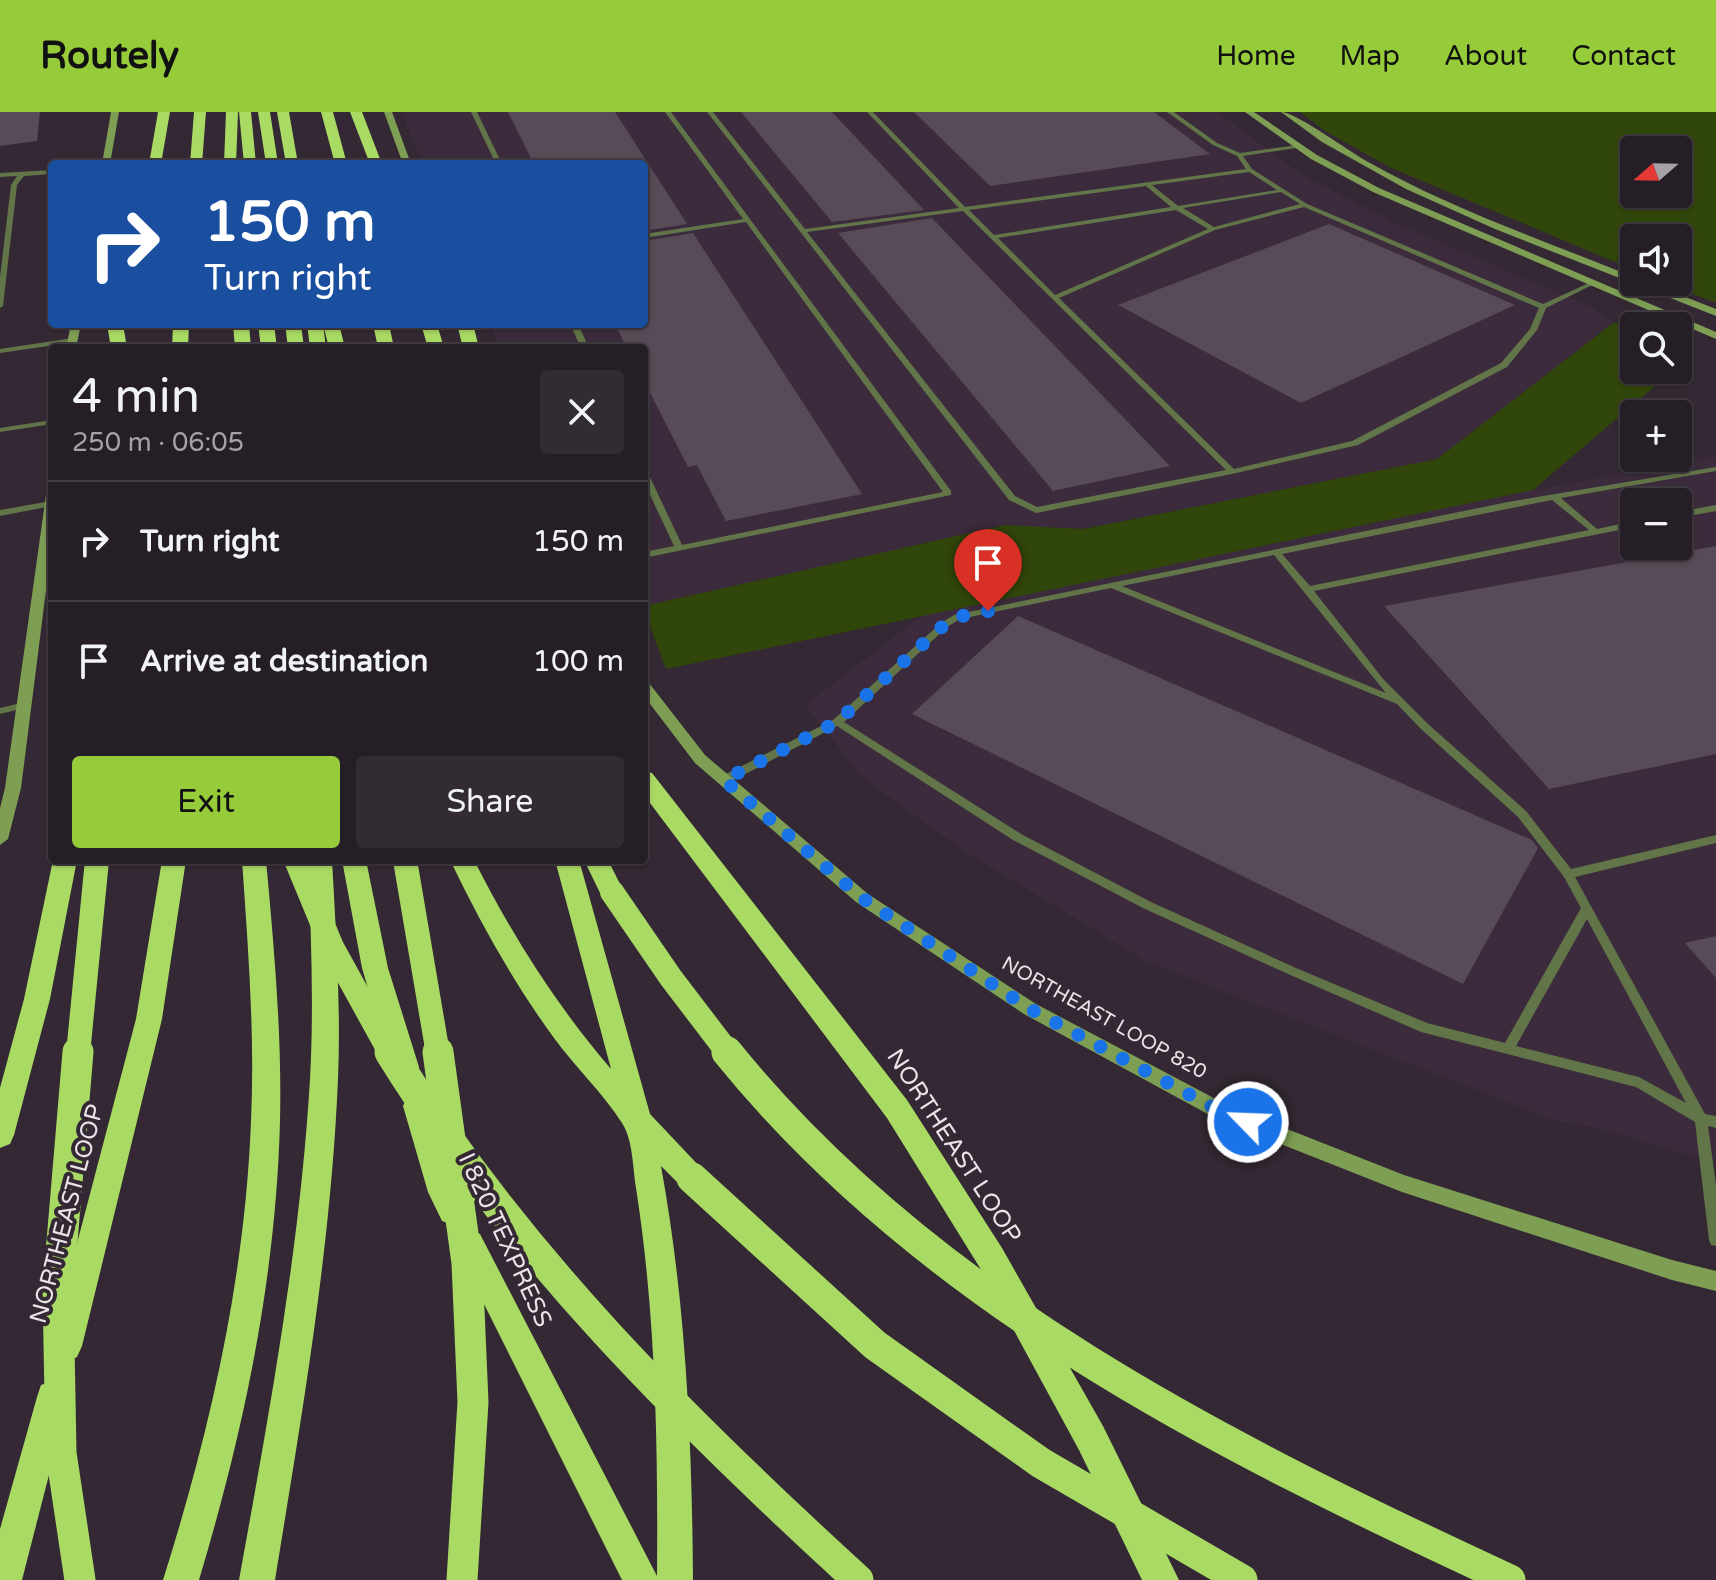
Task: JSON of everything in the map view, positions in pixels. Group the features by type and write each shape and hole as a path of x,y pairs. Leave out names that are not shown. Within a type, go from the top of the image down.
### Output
{"highway":[{"path":"156,160 164,112"},
{"path":"196,160 200,112"},
{"path":"230,160 232,112"},
{"path":"245,112 250,160"},
{"path":"264,112 271,160"},
{"path":"283,112 291,160"},
{"path":"327,112 340,160"},
{"path":"356,112 374,160"},
{"name":"NORTHEAST LOOP","path":"648,784 897,1109 1022,1313 1091,1438 1161,1580"},
{"path":"0,1135 25,1056 47,964 64,864"},
{"path":"80,1580 61,1453 58,1289 66,1171 97,864"},
{"name":"NORTHEAST LOOP","path":"4,1580 149,1019 173,864"},
{"path":"181,1580 223,1431 248,1300 259,1219 264,1158 266,1046 254,864"},
{"path":"298,864 331,945 391,1055 427,1113 513,1231 633,1363 858,1580"},
{"path":"257,1580 300,1316 319,1145 326,1005 320,864"},
{"name":"I 820 TEXPRESS","path":"355,864 375,968 443,1192 641,1580"},
{"path":"406,864 447,1107 467,1263 473,1402 462,1580"},
{"path":"464,864 497,931 555,1020 643,1128 748,1232 875,1345 954,1402 1041,1463 1242,1580"},
{"path":"568,864 646,1164 665,1285 676,1462 675,1580"},
{"path":"598,864 612,892 648,947 733,1058 781,1113 912,1236 1055,1341 1195,1427 1363,1512 1510,1580"}],"main road":[{"path":"107,160 115,112"},
{"path":"388,112 406,160"},
{"path":"1249,112 1296,146 1376,190 1716,336"},
{"path":"1285,112 1322,140 1380,175 1620,274"},
{"path":"1296,146 1322,140"},
{"path":"1674,296 1716,313"},
{"path":"0,839 13,788 48,527"},
{"name":"NORTHEAST LOOP 820","path":"648,691 700,759 875,906 1030,1009 1222,1112 1402,1183 1672,1270 1716,1281"}],"lane":[{"path":"474,112 497,160"},
{"path":"648,554 948,493 668,112"},
{"path":"710,112 1012,498 1036,510 1341,448 1504,365 1533,330 1543,307 1593,283"},
{"path":"870,112 964,209 1232,472"},
{"path":"1170,112 1215,144 1239,155 1250,170 1305,205 1543,307"},
{"path":"1239,155 1296,146"},
{"path":"802,231 1250,170"},
{"path":"0,175 48,172"},
{"path":"0,306 14,185 22,174"},
{"path":"1148,185 1174,206 1213,229"},
{"path":"995,237 1279,191"},
{"path":"1056,297 1213,229 1305,205"},
{"path":"648,235 748,220"},
{"path":"0,351 48,346"},
{"path":"0,430 48,423"},
{"path":"724,780 837,722 944,625 957,617 1554,497 1716,469"},
{"path":"648,482 679,548"},
{"path":"1554,497 1595,531"},
{"path":"0,513 48,505"},
{"path":"1692,512 1716,508"},
{"path":"1308,589 1620,527"},
{"path":"1277,553 1401,703 1522,814 1568,874 1701,1119 1716,1240"},
{"path":"1111,585 1401,703"},
{"path":"0,711 25,705"},
{"path":"837,722 1017,837 1147,905 1425,1028 1639,1082 1701,1119 1716,1122"},
{"path":"1568,874 1716,839"},
{"path":"1508,1049 1587,908"}],"shaded area":[{"path":"401,112 1217,112 1304,176 1398,224 1591,307 1613,323 1437,459 1083,529 1005,525 648,605 648,344 498,344 492,328 648,328 648,160 421,160"},
{"path":"1716,457 1716,1163 1600,1129 1554,1120 1147,962 961,849 862,777 805,705 921,616 1533,490 1633,472 1692,472 1692,461"}],"green space":[{"path":"1300,112 1716,112 1716,303 1692,294 1692,224 1620,224 1620,264 1389,167 1325,131"},
{"path":"1620,322 1620,384 1658,384 1639,400 1620,400 1620,416 1533,490 666,669 648,622 648,605 1005,525 1083,529 1437,459 1613,323"}],"building":[{"path":"0,112 40,112 37,141 0,146"},
{"path":"508,112 615,112 646,160 532,160"},
{"path":"741,112 832,112 924,210 832,222"},
{"path":"914,112 1154,112 1210,154 990,186"},
{"path":"648,163 687,224 648,230"},
{"path":"932,218 1170,466 1053,491 838,233"},
{"path":"1329,224 1515,305 1301,403 1118,305"},
{"path":"693,233 862,494 726,521 697,465 688,467 648,389 648,344 625,344 617,328 648,328 648,240"},
{"path":"1716,546 1716,754 1549,789 1384,606 1639,560 1692,560 1692,550"},
{"path":"1018,616 1532,840 1538,848 1463,984 912,714"},
{"path":"1716,936 1716,978 1685,943"}],"route":[{"path":"988,611 957,617 944,625 837,722 724,780 862,898 1030,1009 1222,1112 1248,1122"}]}
